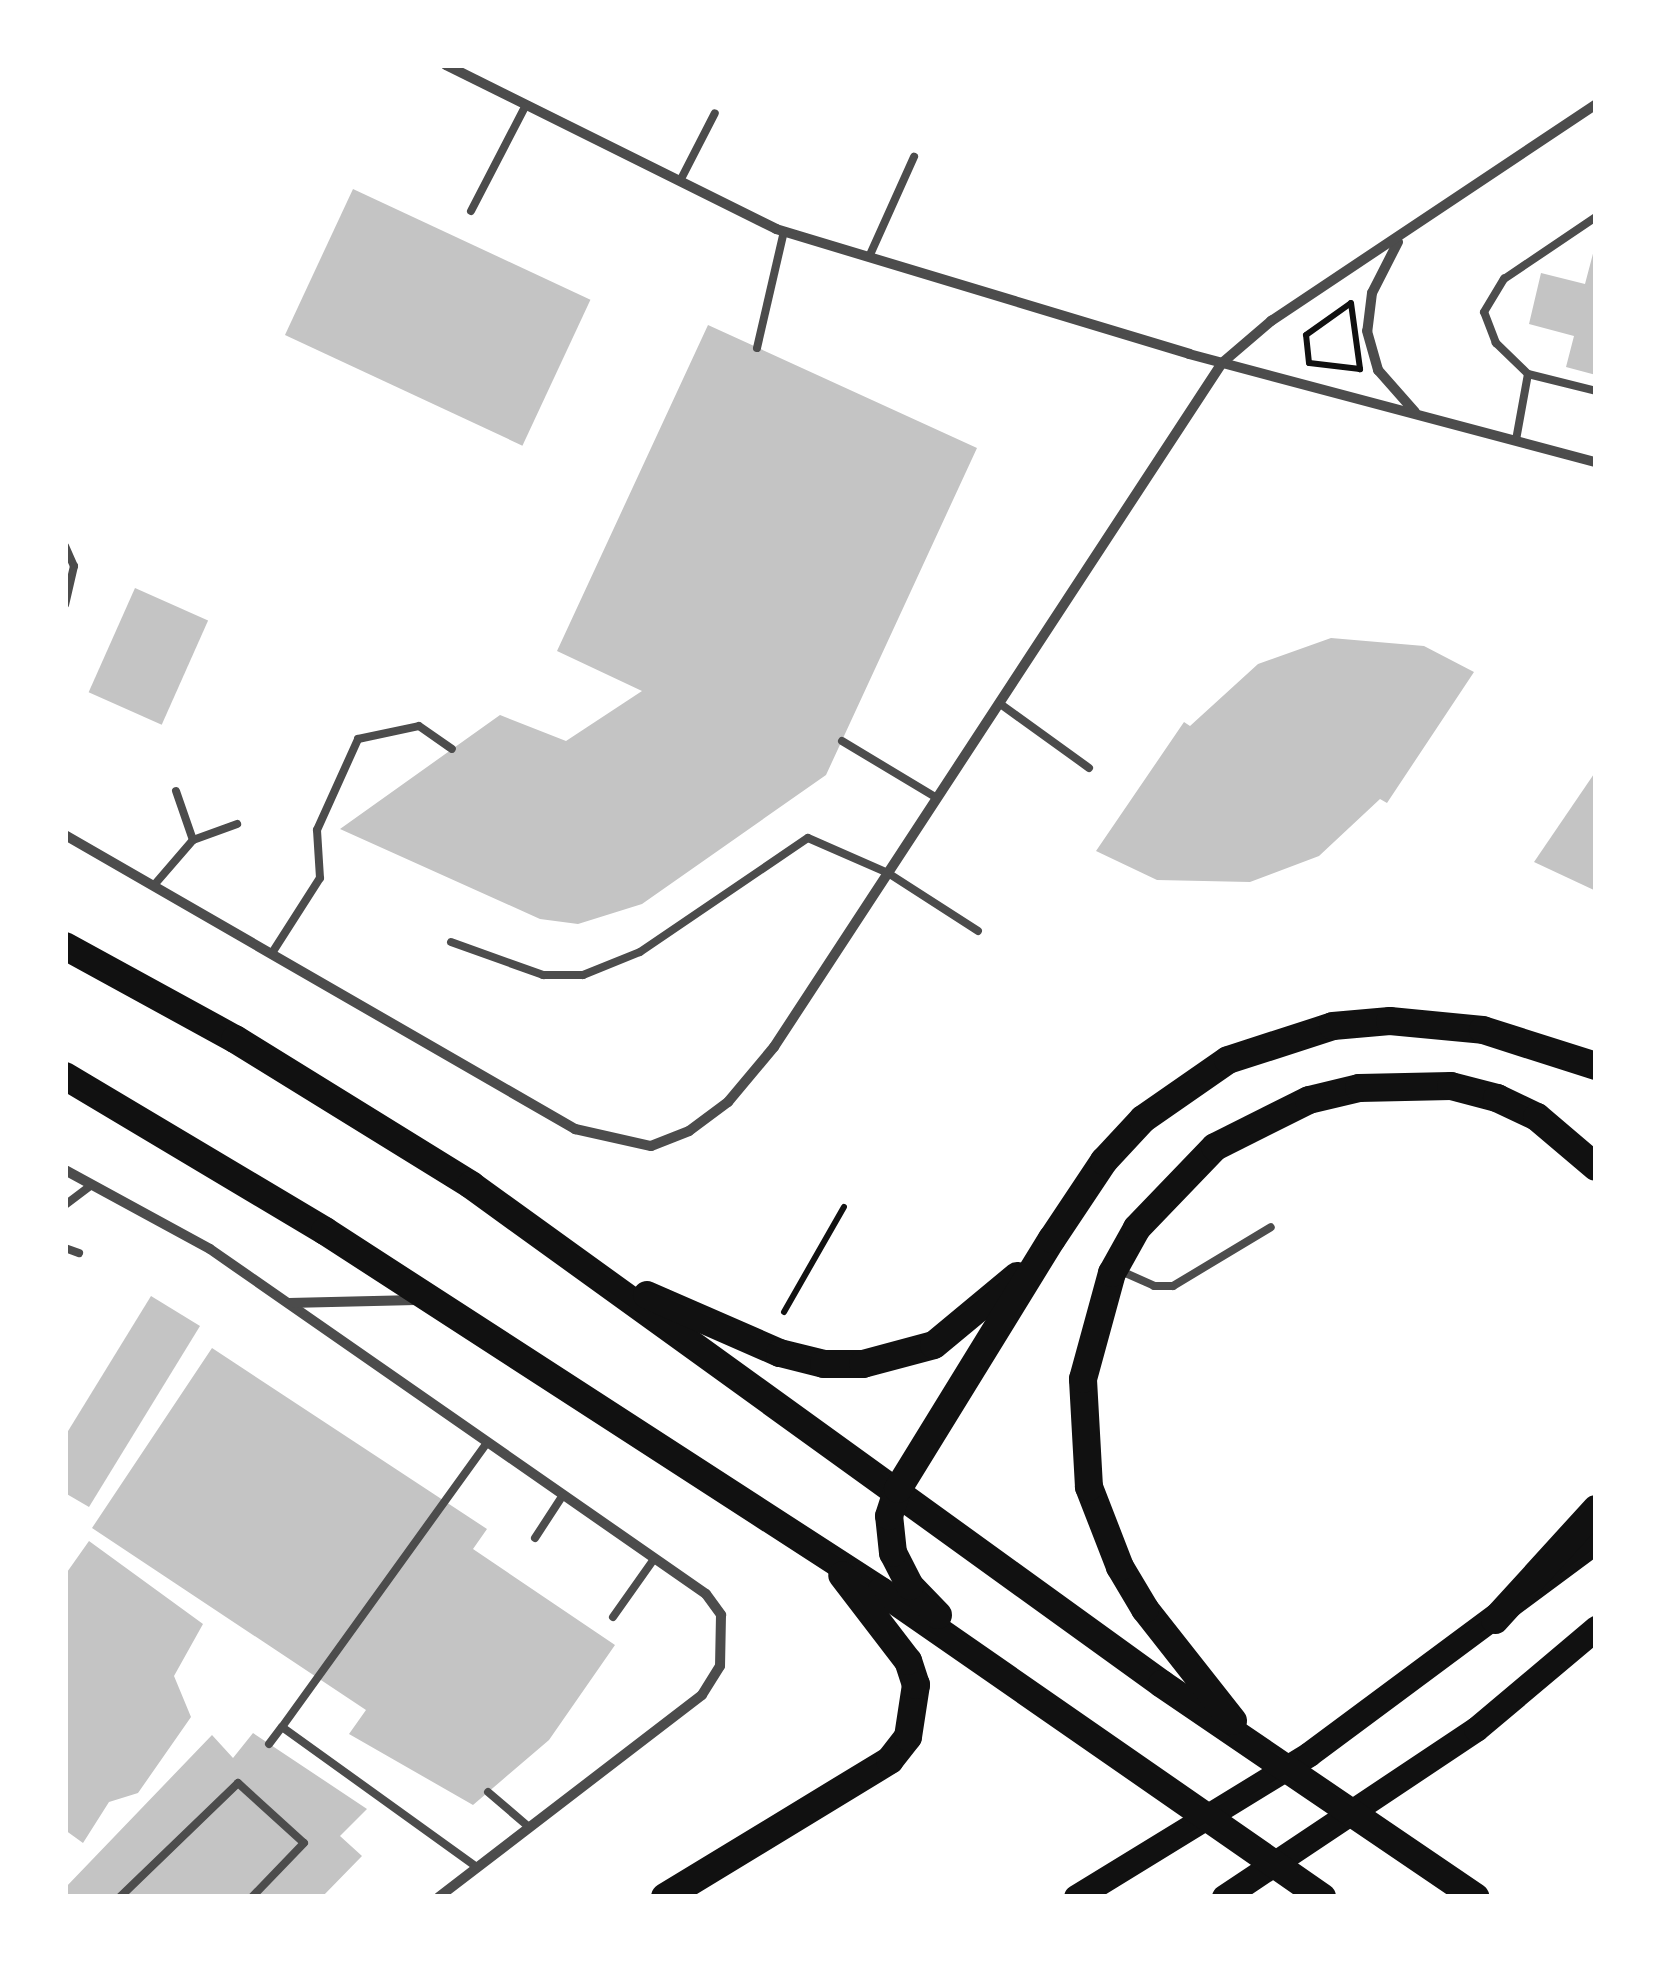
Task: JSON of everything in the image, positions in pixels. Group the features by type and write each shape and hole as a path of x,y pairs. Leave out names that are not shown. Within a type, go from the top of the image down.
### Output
{"highway":[{"path":"65,946 348,1107 591,1269 1260,1752 1476,1897"},
{"path":"987,1660 904,1577 890,1540 898,1489 1052,1238 1104,1161 1143,1119 1199,1077 1278,1039 1333,1026 1416,1021 1483,1030 1596,1066"},
{"path":"65,1076 436,1304 825,1554 987,1660 1322,1897"},
{"path":"1260,1752 1145,1609 1120,1566 1089,1487 1082,1379 1093,1325 1115,1268 1172,1186 1215,1148 1308,1100 1359,1088 1451,1086 1498,1098 1537,1117 1596,1167"},
{"path":"591,1269 780,1353 824,1364 863,1364 900,1358 965,1326 1052,1238"},
{"path":"1495,1620 1596,1509"},
{"path":"665,1897 890,1760 908,1737 916,1685 908,1661 825,1554"}],"main road":[{"path":"1086,1892 1394,1694 1596,1541"},
{"path":"1224,1897 1476,1729 1596,1628"}],"street":[{"path":"446,65 784,231 1222,363 1596,462"},
{"path":"65,835 575,1129 651,1146 689,1131 728,1102 774,1047 1222,363 1272,320 1596,104"},
{"path":"1414,226 1381,272 1367,331 1378,370 1420,416"},
{"path":"65,1170 210,1249 706,1594 721,1615 720,1666 702,1696 439,1897"},
{"path":"284,1302 333,1305 384,1297 436,1304"}],"lane":[{"path":"471,212 526,105"},
{"path":"680,182 714,113"},
{"path":"869,257 914,157"},
{"path":"1596,217 1490,295 1485,326 1528,374 1596,391"},
{"path":"757,348 784,231"},
{"path":"1516,440 1528,374"},
{"path":"65,546 74,566 65,604"},
{"path":"999,703 1089,768"},
{"path":"272,953 320,878 317,830 358,740 419,726 452,749"},
{"path":"842,740 937,798"},
{"path":"176,791 193,840"},
{"path":"155,884 193,840 238,824"},
{"path":"451,942 543,975 583,975 640,952 808,838 888,873 978,931"},
{"path":"65,1205 92,1185"},
{"path":"1115,1268 1154,1286 1173,1286 1271,1227"},
{"path":"65,1248 79,1253"},
{"path":"269,1744 488,1443"},
{"path":"535,1538 563,1495"},
{"path":"613,1617 654,1560"},
{"path":"282,1727 478,1868"},
{"path":"120,1897 238,1783 304,1843 252,1897"},
{"path":"488,1792 530,1828"}],"path":[{"path":"1351,304 1354,307 1360,369 1309,363 1304,347 1306,335 1351,304"},
{"path":"784,1312 844,1207"}],"building":[{"path":"353,189 590,300 522,446 285,335"},
{"path":"1595,246 1596,375 1566,367 1574,336 1529,324 1541,273 1585,284"},
{"path":"708,325 977,448 826,775 642,904 578,924 540,919 340,829 500,715 566,741 642,691 557,651"},
{"path":"135,588 208,621 162,725 89,692"},
{"path":"1331,638 1424,646 1474,672 1387,803 1380,799 1319,856 1250,882 1157,880 1096,851 1184,722 1190,726 1258,664"},
{"path":"1596,771 1596,891 1534,862"},
{"path":"151,1296 200,1326 89,1507 65,1493 65,1436"},
{"path":"212,1348 487,1529 473,1549 615,1645 549,1740 473,1805 349,1734 366,1710 92,1528"},
{"path":"89,1541 203,1624 174,1676 191,1717 138,1793 109,1802 83,1843 65,1830 65,1575"},
{"path":"253,1733 367,1809 340,1836 362,1856 322,1897 65,1897 65,1888 212,1735 233,1758"}]}
